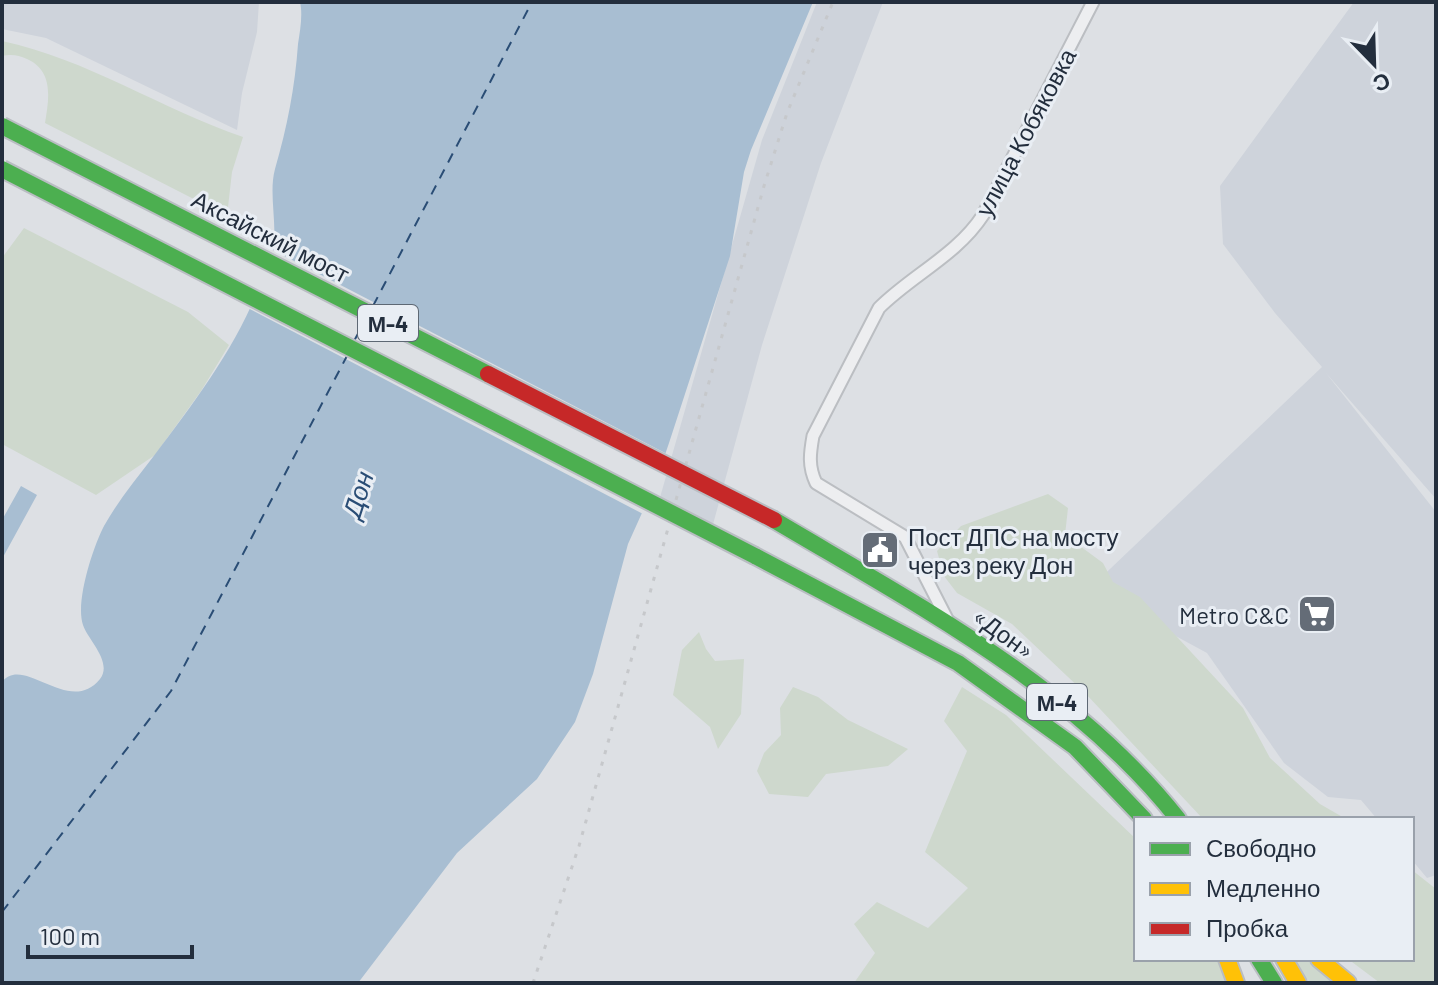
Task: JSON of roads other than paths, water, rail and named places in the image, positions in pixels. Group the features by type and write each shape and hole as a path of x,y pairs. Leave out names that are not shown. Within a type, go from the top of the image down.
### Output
{"main road":[{"name":"Аксайский мост","path":"2,126 774,520"},
{"name":"М-4","path":"2,169 958,663 1075,747 1142,817"},
{"name":"«Дон»","path":"774,520 974,638 1089,727 1152,786 1176,817"},
{"path":"1152,786 1171,797 1190,817"},
{"path":"1113,787 1136,817"},
{"path":"1228,961 1236,983"},
{"path":"1260,961 1274,983"},
{"path":"1285,961 1298,983"},
{"path":"1321,961 1348,983"}],"street":[{"name":"улица Кобяковка","path":"950,624 905,537 816,483 809,459 813,436 879,308 954,249 983,215 1093,2"}],"water":[{"name":"Дон","path":"300,2 813,2 751,150 744,172 730,256 655,484 628,544 593,674 575,722 537,779 457,853 358,983 2,983 2,682 11,675 22,675 75,692 88,689 100,679 104,666 102,658 83,625 81,603 90,560 100,535 127,490 184,416 228,351 269,262 274,241 273,177 293,92 301,23"},
{"path":"21,486 37,495 2,559 2,520"}],"railway":[{"path":"533,983 579,846 764,186 787,113 833,2"}],"place":[{"name":"Пост ДПС на мосту через реку Дон","path":"880,550"},
{"name":"Metro C&C","path":"1317,614"}]}
